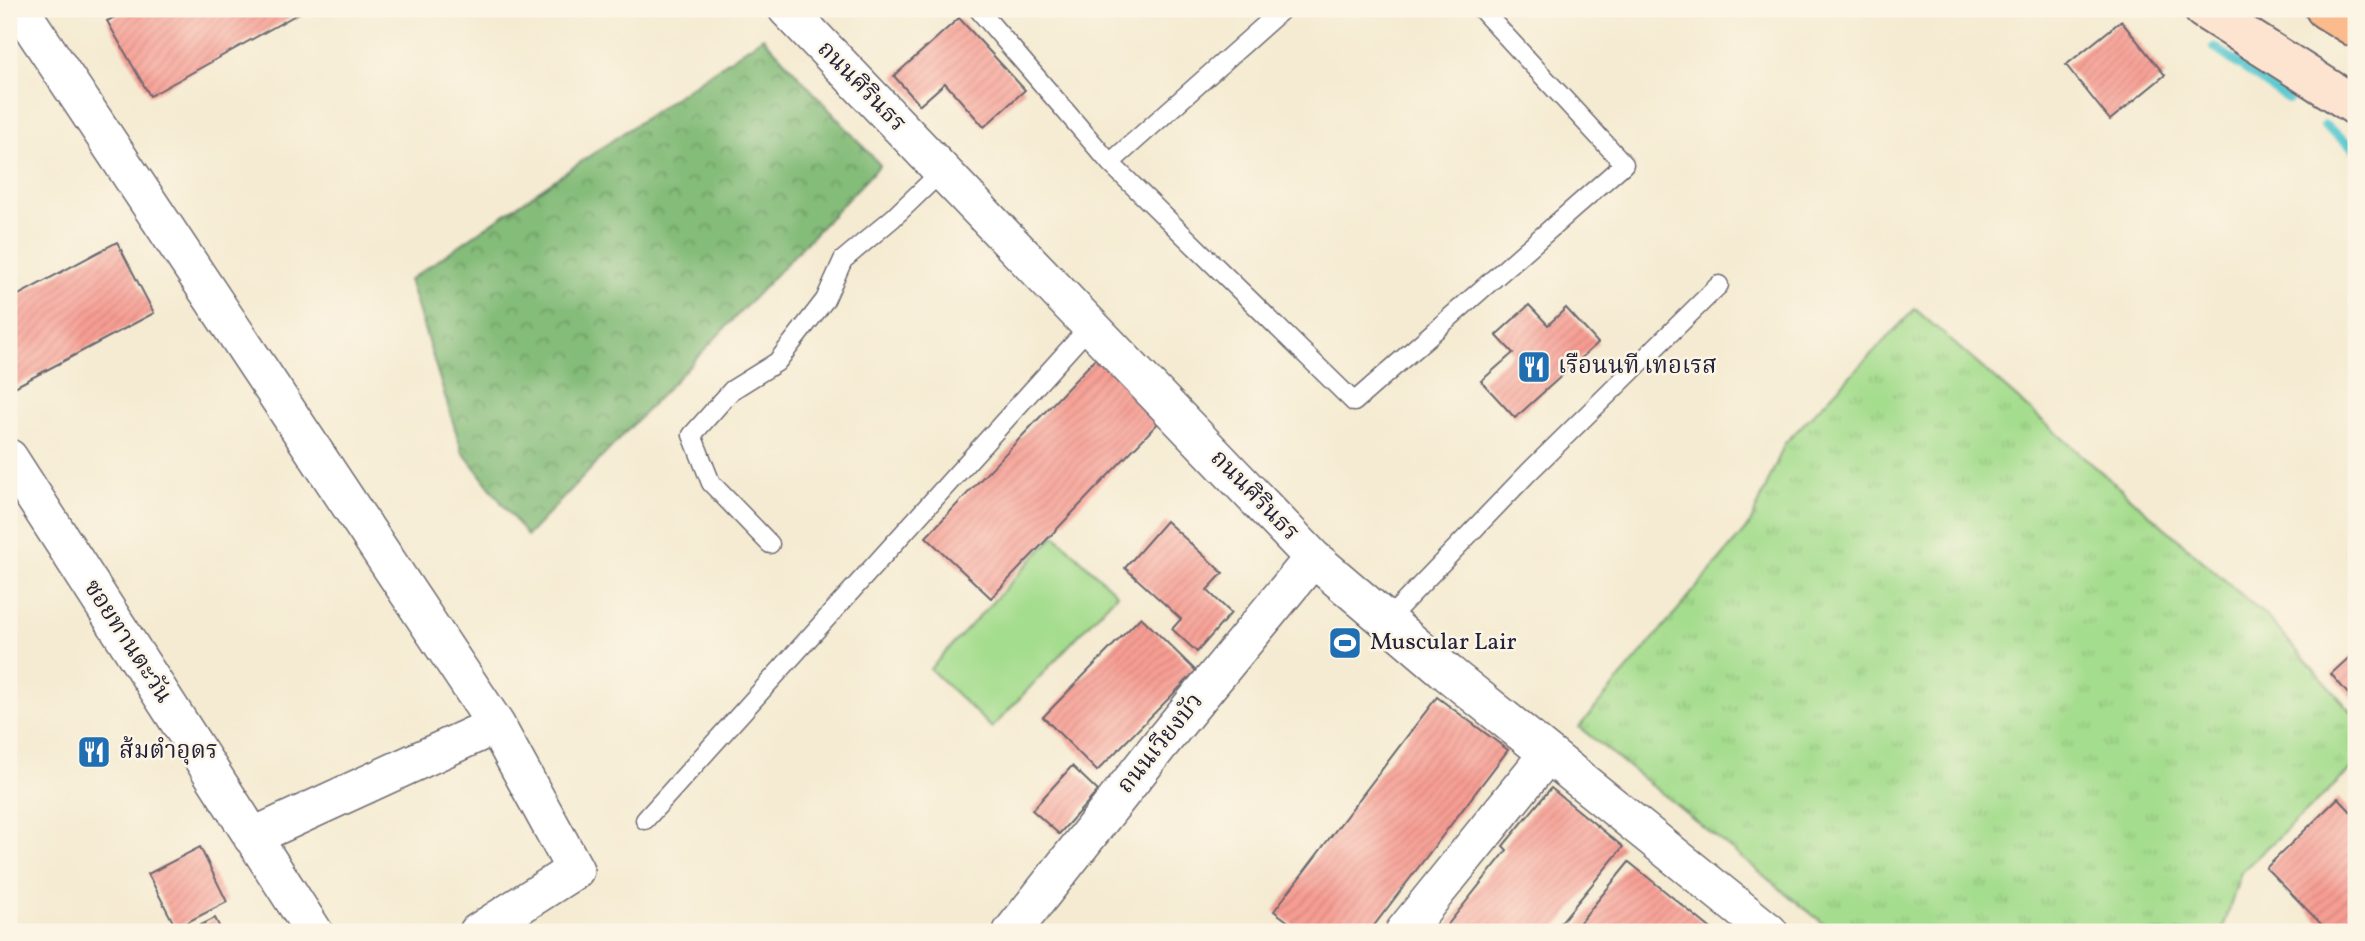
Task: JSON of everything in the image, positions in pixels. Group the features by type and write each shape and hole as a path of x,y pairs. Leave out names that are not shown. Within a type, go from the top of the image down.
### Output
{"highway":[{"path":"2325,9 2356,28"}],"main road":[{"path":"2203,9 2356,106"}],"street":[{"path":"20,9 496,725 575,870 478,932"},
{"name":"ถนนศิรินธร","path":"786,9 1313,558 1385,622 1547,755 1769,932"},
{"name":"ซอยทานตะวัน","path":"9,458 314,932"},
{"name":"ถนนเวียงบัว","path":"1012,932 1157,748 1313,558"},
{"path":"252,837 496,725"},
{"path":"1404,932 1547,755"}],"lane":[{"path":"978,9 1110,163 1354,402 1624,164 1481,9"},
{"path":"1110,163 1283,9"},
{"path":"770,544 711,483 692,435 732,390 777,362 825,300 843,260 893,218 942,171"},
{"path":"1385,622 1529,472 1719,285"},
{"path":"645,820 1090,326"}],"green space":[{"path":"763,37 880,165 527,536 462,451 409,280"},
{"path":"1915,309 2269,619 2356,717 2356,765 2241,872 2222,932 1834,932 1579,727 1750,524 1785,443"},
{"path":"1055,535 1117,594 992,728 930,669"}],"building":[{"path":"130,9 299,9 301,12 150,96 107,21"},
{"path":"959,18 1025,90 984,127 945,83 920,105 894,76"},
{"path":"2121,21 2165,75 2110,120 2066,65"},
{"path":"117,242 154,313 9,390 9,300"},
{"name":"เรือนนที เทอเรส","path":"1529,305 1548,325 1566,308 1598,343 1515,418 1481,381 1513,353 1496,335"},
{"path":"1101,353 1163,418 991,598 926,537"},
{"path":"1166,521 1223,573 1207,590 1231,613 1197,652 1172,629 1181,619 1125,568"},
{"path":"1141,617 1196,671 1097,771 1043,717"},
{"path":"2356,651 2356,703 2331,674"},
{"path":"1437,697 1508,750 1369,932 1302,932 1274,911"},
{"path":"1072,766 1098,791 1059,834 1032,810"},
{"path":"1551,788 1623,847 1553,932 1442,932 1507,850 1503,846"},
{"path":"2338,798 2356,817 2356,921 2345,932 2329,932 2266,868"},
{"path":"200,847 227,902 176,928 148,874"},
{"path":"1629,862 1715,932 1572,932"},
{"path":"215,918 222,932 187,932"}],"waterway":[{"path":"2215,48 2289,99"},
{"path":"2325,126 2356,149"}],"place":[{"name":"เรือนนที เทอเรส","path":"1534,367"},
{"name":"Muscular Lair","path":"1345,643"},
{"name":"ส้มตำอุดร","path":"94,752"}]}
